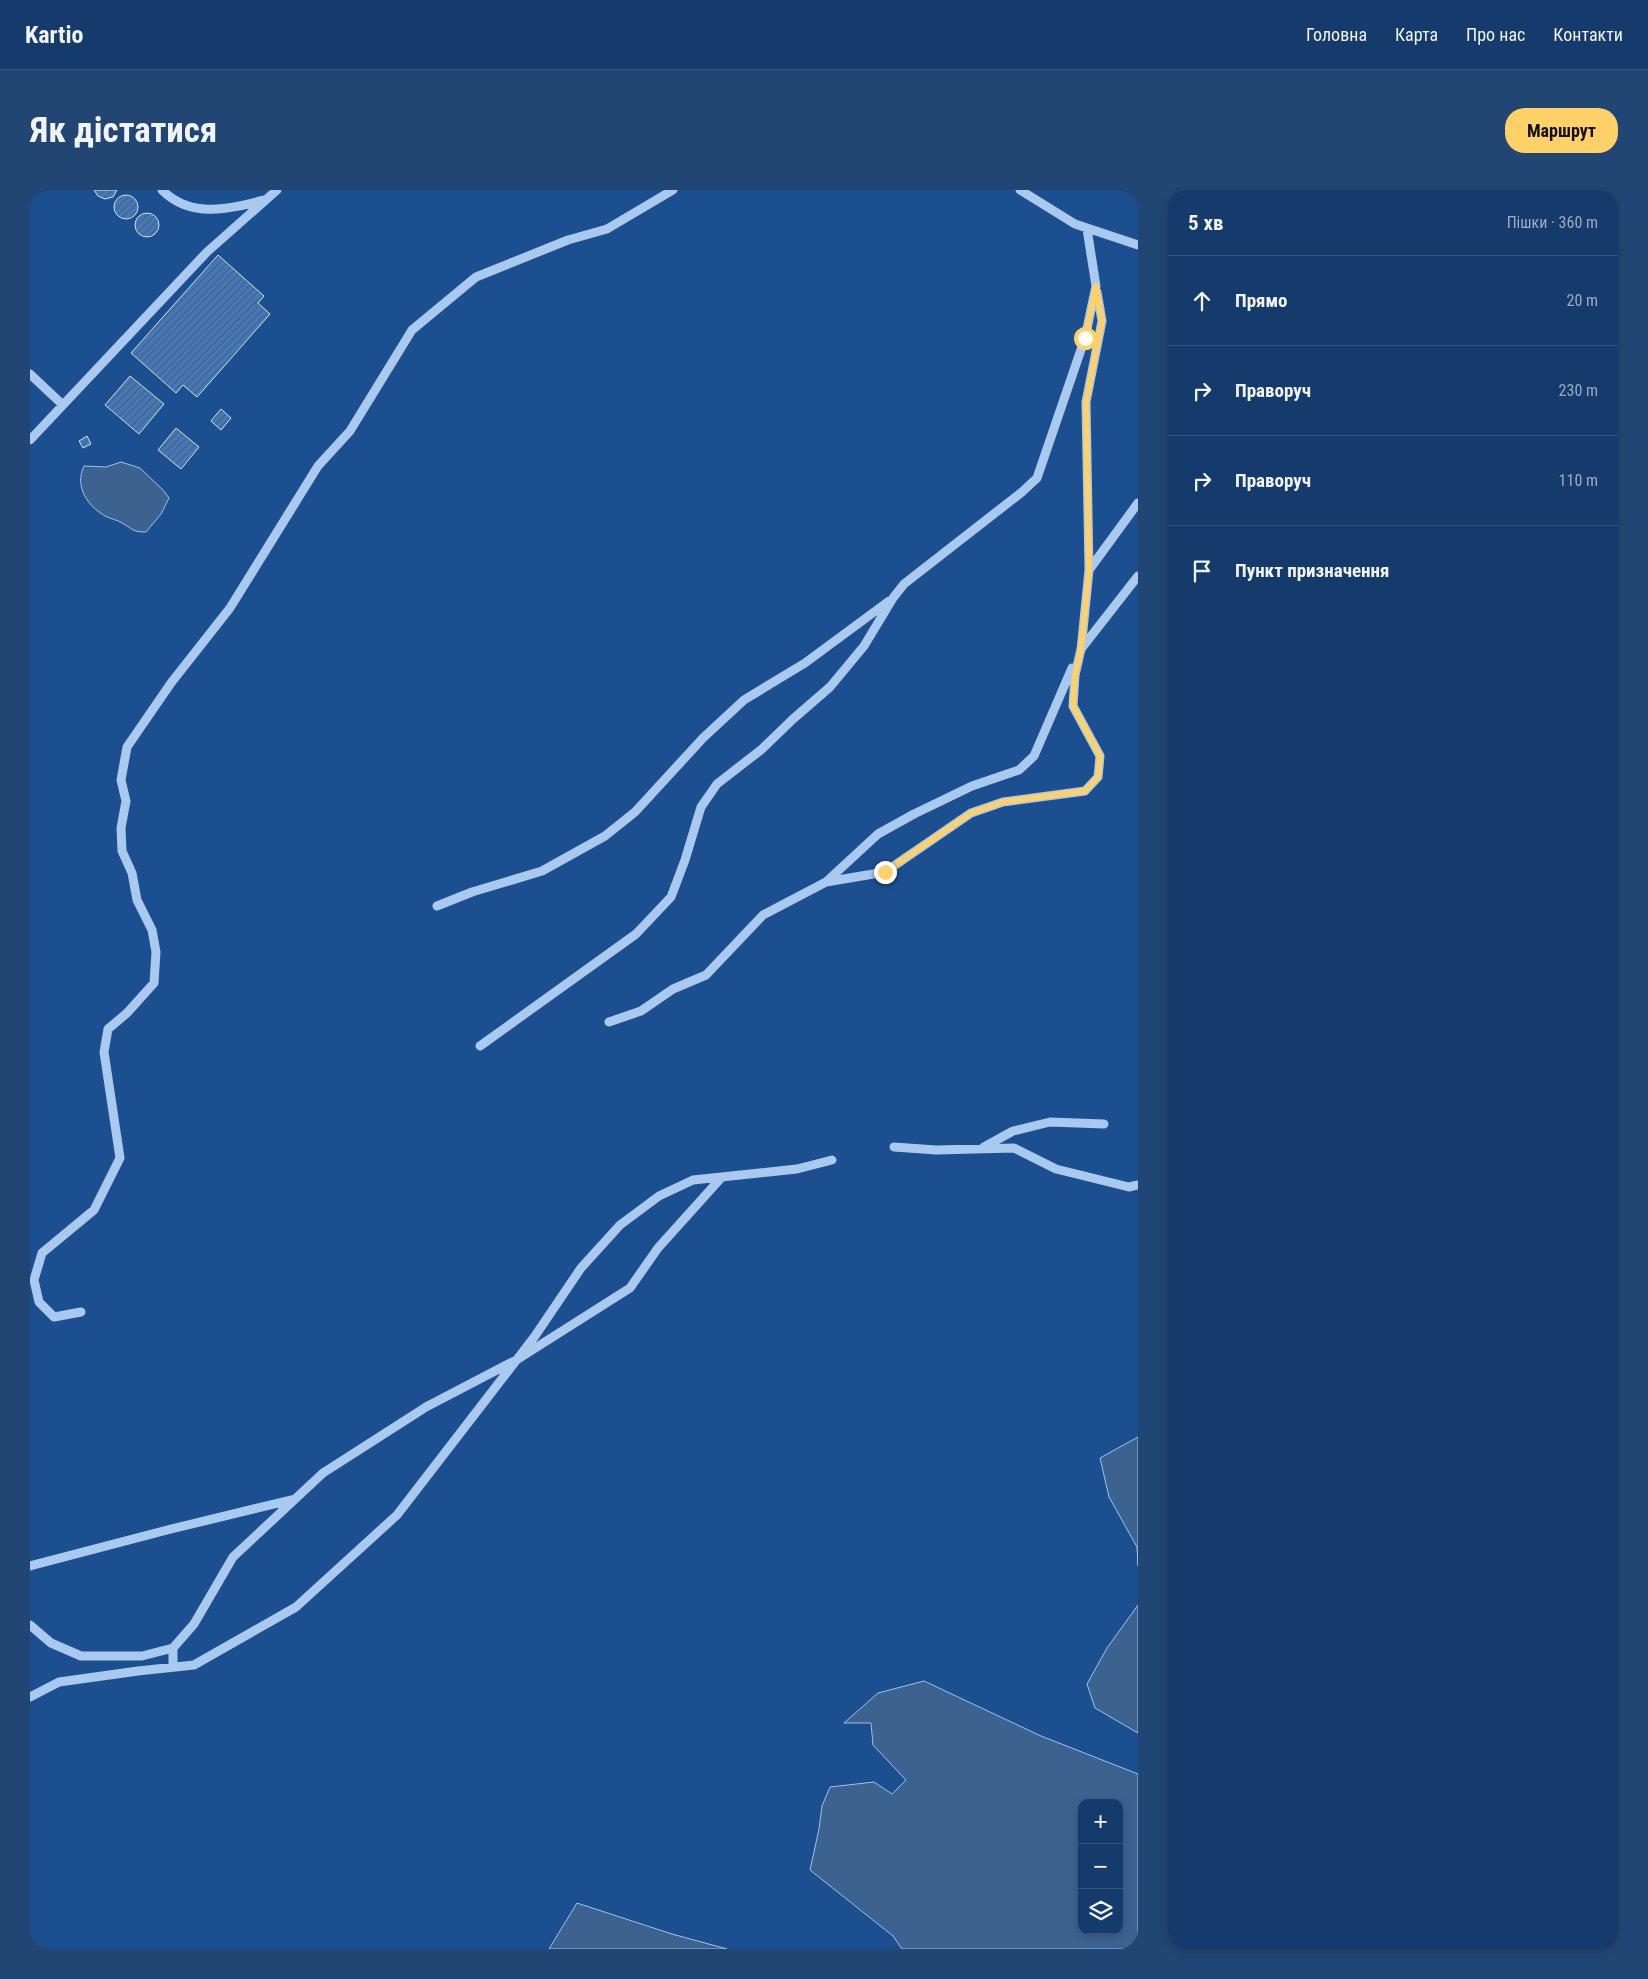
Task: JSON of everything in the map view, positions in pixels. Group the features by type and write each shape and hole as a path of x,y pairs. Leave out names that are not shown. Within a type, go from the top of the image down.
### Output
{"lane":[{"path":"162,190 169,197 191,208 206,210 224,210 267,199"},
{"path":"30,440 207,252 276,190"},
{"path":"81,1312 54,1316 39,1302 34,1280 42,1252 94,1210 120,1158 104,1052 108,1029 127,1013 154,982 156,952 152,930 137,900 132,873 122,851 121,828 126,800 121,780 126,747 171,683 230,608 318,466 350,432 412,330 476,277 568,240 607,229 673,190"},
{"path":"1020,190 1075,224 1138,246"},
{"path":"826,882 885,872 971,813 1003,802 1085,791 1098,777 1100,756 1073,706 1075,675 1081,649 1089,570 1086,402 1102,321 1087,228"},
{"path":"480,1046 636,934 672,898 686,860 701,807 717,784 762,749 792,719 830,688 864,646 893,598 904,584 1022,492 1037,478 1085,338 1096,286"},
{"path":"30,374 63,405"},
{"path":"1089,570 1138,504"},
{"path":"609,1022 640,1011 673,989 706,975 762,914 826,882 878,834 972,786 1019,770 1034,756 1081,649 1138,576"},
{"path":"437,906 472,892 542,871 605,836 635,812 703,738 744,700 805,662 893,598"},
{"path":"982,1149 1013,1132 1050,1122 1104,1124"},
{"path":"894,1147 936,1150 1014,1148 1056,1169 1129,1187 1138,1185"},
{"path":"30,1697 59,1682 194,1665 296,1607 397,1515 518,1359 581,1268 620,1225 659,1196 693,1180 797,1169 832,1160"},
{"path":"30,1625 51,1643 81,1656 142,1656 173,1648 194,1624 233,1557 323,1473 426,1408 518,1359 630,1288 658,1248 721,1178"},
{"path":"30,1566 296,1499"},
{"path":"173,1648 173,1667"},
{"path":"30,1689 42,1690"}],"water":[{"path":"121,462 140,468 169,498 161,514 146,532 135,531 100,513 89,502 82,489 81,474 84,466 106,467"},
{"path":"1138,1437 1138,1566 1137,1547 1109,1497 1100,1458"},
{"path":"1138,1605 1138,1733 1095,1708 1087,1684 1107,1648"},
{"path":"924,1681 1041,1736 1138,1774 1138,1949 902,1949 893,1936 810,1870 822,1806 830,1787 874,1782 892,1794 906,1780 873,1745 871,1723 844,1723 878,1693"},
{"path":"577,1903 672,1934 727,1949 549,1949"}],"building":[{"path":"94,190 117,190 113,197 105,199 98,196"},
{"path":"126,195 135,198 138,207 135,216 126,219 117,216 114,207 117,198"},
{"path":"147,213 156,216 159,225 156,234 147,237 138,234 135,225 138,216"},
{"path":"218,255 264,296 258,303 270,314 197,397 183,385 176,393 131,353"},
{"path":"130,376 164,404 139,434 105,405"},
{"path":"221,409 231,418 221,430 211,421"},
{"path":"176,428 199,447 181,469 158,450"},
{"path":"87,436 91,444 83,448 79,441"}],"route":[{"path":"885,872 971,813 1003,802 1085,791 1098,777 1100,756 1073,706 1075,675 1081,649 1089,570 1086,402 1102,321 1096,286 1085,338"}]}
